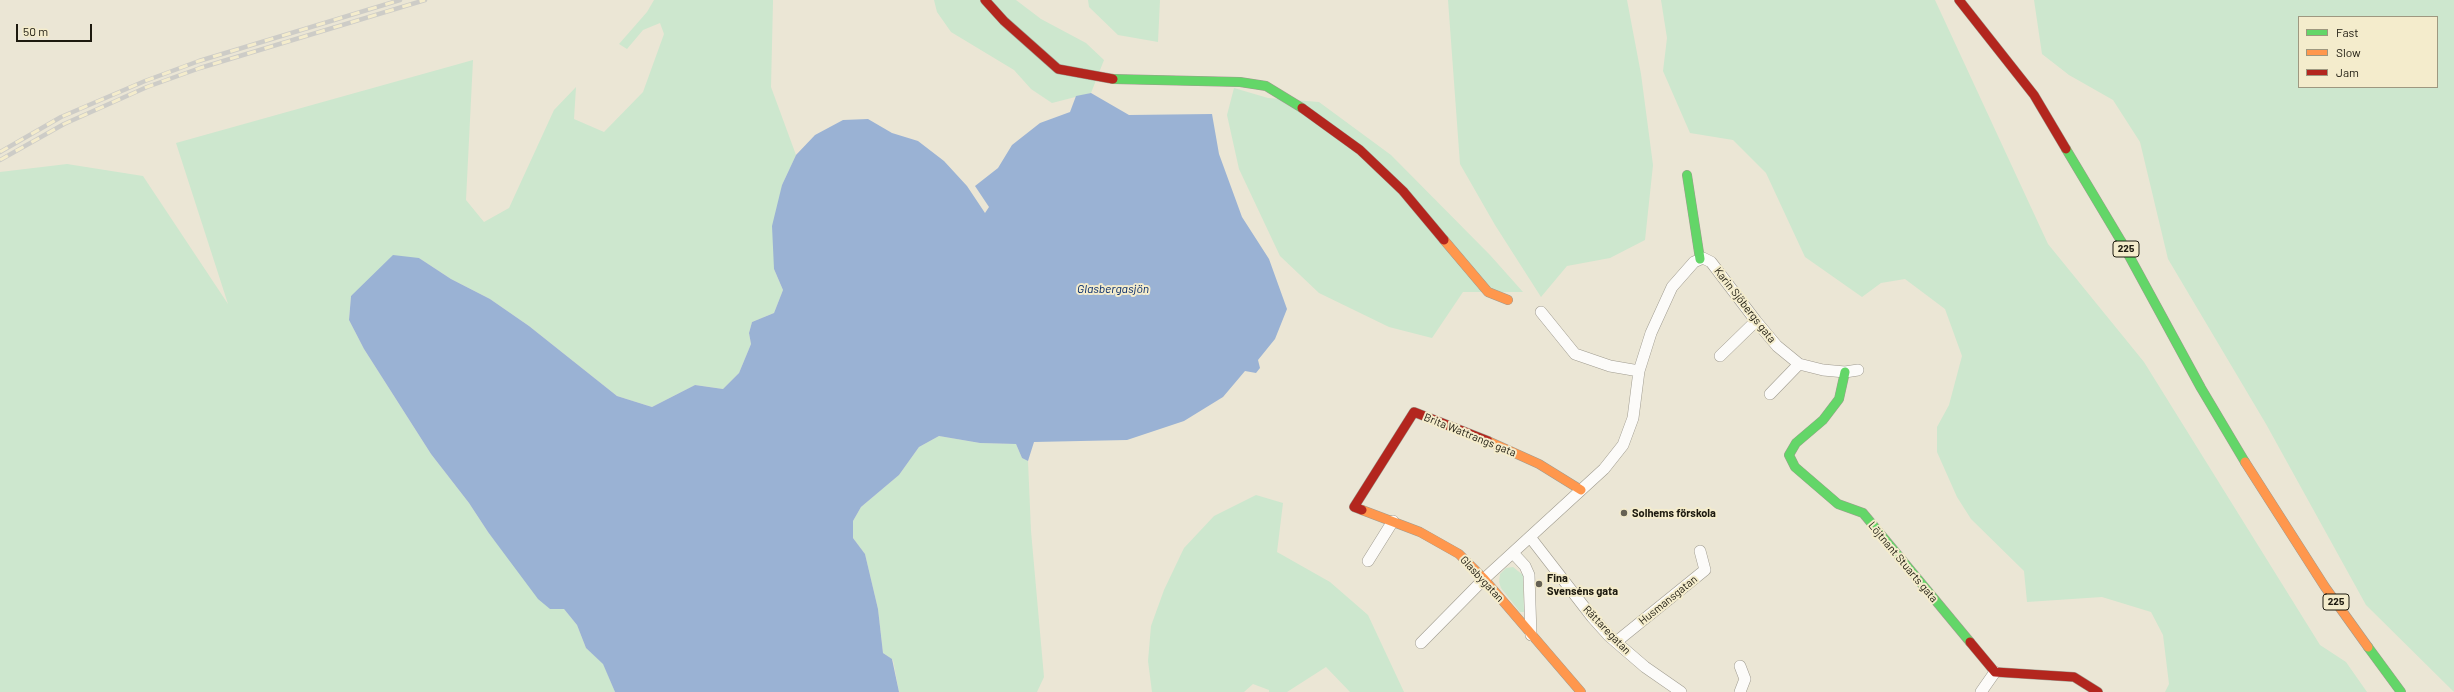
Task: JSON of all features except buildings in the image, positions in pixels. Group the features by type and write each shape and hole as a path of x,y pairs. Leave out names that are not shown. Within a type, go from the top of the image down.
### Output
{"street":[{"path":"985,0 1004,21 1058,69 1109,79 1240,82 1266,86 1288,98 1360,150 1403,190 1488,292 1508,300"},
{"name":"225","path":"1959,0 2005,56 2038,102 2121,241 2201,388 2274,510 2325,587 2401,692"},
{"path":"1421,642 1484,579 1582,490 1614,458 1626,438 1633,418 1639,371 1651,333 1672,287 1687,268 1700,259 1687,175"},
{"name":"Karin Sjöbergs gata","path":"1700,259 1711,262 1777,346 1799,364 1845,372 1858,370"},
{"path":"1541,312 1575,354 1610,366 1639,371"},
{"path":"1720,356 1756,321"},
{"path":"1770,394 1799,364"},
{"name":"Löjtnant Stuarts gata","path":"1845,372 1839,399 1823,420 1796,443 1789,455 1794,467 1838,504 1863,513 1995,672"},
{"name":"Brita Wattrangs gata","path":"1354,507 1414,412 1518,454 1582,490"},
{"name":"Glasbygatan","path":"1354,507 1420,532 1447,546 1471,564 1578,691"},
{"path":"1368,561 1393,521"},
{"name":"Rättaregatan","path":"1530,537 1592,617 1616,642 1645,667 1681,692"},
{"name":"Husmansgatan","path":"1616,642 1705,570 1700,550"},
{"path":"1513,553 1525,566 1529,575 1531,635"},
{"path":"1740,666 1745,679 1740,692"},
{"path":"1981,692 1995,672 2074,677 2098,692"}],"green space":[{"path":"654,0 773,0 771,87 796,155 782,185 774,269 783,290 774,313 752,322 749,333 751,344 739,373 723,389 695,385 652,407 617,396 529,326 490,299 451,279 419,258 351,296 349,320 364,349 431,454 469,503 488,532 550,609 564,609 577,625 586,648 603,663 615,692 0,692 0,172 67,164 143,176 228,304 176,143 473,60 466,200 484,222 509,208 554,110 576,87 574,119 604,132 643,92 664,34 660,23 643,30 627,49 619,44 647,12"},
{"path":"934,0 1016,0 1041,19 1086,43 1104,60 1091,93 1052,103 1031,89 1014,70 951,32 937,12"},
{"path":"1088,0 1160,0 1158,42 1118,35 1089,7"},
{"path":"1448,0 1627,0 1641,74 1653,165 1645,240 1610,258 1567,266 1541,297 1495,225 1460,164"},
{"path":"1661,0 1935,0 2048,244 2144,362 2320,645 2346,662 2367,692 2165,692 2169,684 2163,635 2151,612 2102,597 2027,602 2024,571 1971,519 1957,497 1937,452 1937,427 1949,405 1962,356 1945,309 1905,279 1881,283 1862,297 1805,257 1766,173 1733,140 1690,133 1663,71 1667,38"},
{"path":"2034,0 2454,0 2454,692 2366,605 2266,424 2168,259 2140,142 2113,100 2069,75 2042,54"},
{"path":"1234,88 1268,98 1319,102 1391,155 1490,255 1523,292 1463,292 1432,338 1389,327 1319,293 1280,256 1239,169 1227,115"},
{"path":"939,436 980,443 1016,444 1022,458 1028,461 1031,531 1044,677 1037,692 899,692 893,660 883,653 878,609 865,554 853,538 853,521 861,507 899,475 919,447"},
{"path":"1256,495 1283,503 1277,552 1330,582 1368,615 1404,692 1350,692 1326,667 1287,692 1269,692 1269,690 1253,684 1244,692 1152,692 1148,661 1151,626 1164,590 1184,548 1214,516"},
{"path":"1513,567 1523,575 1524,612 1520,612 1501,588 1499,582 1500,574 1506,568"}],"water":[{"name":"Glasbergasjön","path":"1091,93 1129,115 1212,114 1219,154 1242,217 1269,259 1287,309 1275,339 1258,360 1260,368 1256,373 1245,371 1223,397 1184,421 1127,440 1034,442 1028,461 1022,458 1016,444 980,443 939,436 919,447 899,475 861,507 853,521 853,538 865,554 878,609 883,653 892,659 899,692 615,692 603,664 586,648 577,625 564,609 550,609 538,599 488,532 469,503 431,454 364,349 349,320 351,296 393,255 419,258 451,279 490,299 529,326 617,396 652,407 695,385 723,389 739,373 751,344 749,333 752,322 774,313 783,290 774,269 772,226 782,185 796,155 815,135 843,120 868,119 892,133 918,141 944,161 967,186 985,213 989,207 975,186 998,168 1012,145 1040,123 1070,112 1076,96"}],"railway":[{"path":"0,152 61,117 145,81 199,61 400,0"},
{"path":"0,160 64,124 147,87 200,68 425,0"}],"traffic: fast":[{"path":"1113,79 1240,82 1266,86 1302,108"},
{"path":"2066,149 2121,241 2201,388 2245,462"},
{"path":"1687,175 1700,259"},
{"path":"1845,372 1839,399 1823,420 1796,443 1789,455 1795,467 1838,504 1863,513 1970,642"},
{"path":"2368,647 2401,692"}],"traffic: slow":[{"path":"1444,240 1488,292 1508,300"},
{"path":"1488,441 1539,464 1581,490"},
{"path":"2245,462 2325,587 2368,647"},
{"path":"1362,510 1420,532 1459,554 1484,579 1581,692"}],"traffic: jam":[{"path":"985,0 1004,21 1058,69 1113,79"},
{"path":"1959,0 2034,95 2066,149"},
{"path":"1302,108 1360,150 1403,191 1444,240"},
{"path":"1362,510 1354,507 1414,412 1488,441"},
{"path":"1970,642 1995,672 2074,677 2098,692"}],"place":[{"name":"Solhems förskola","path":"1624,513"},
{"name":"Fina Svenséns gata","path":"1539,584"}]}
